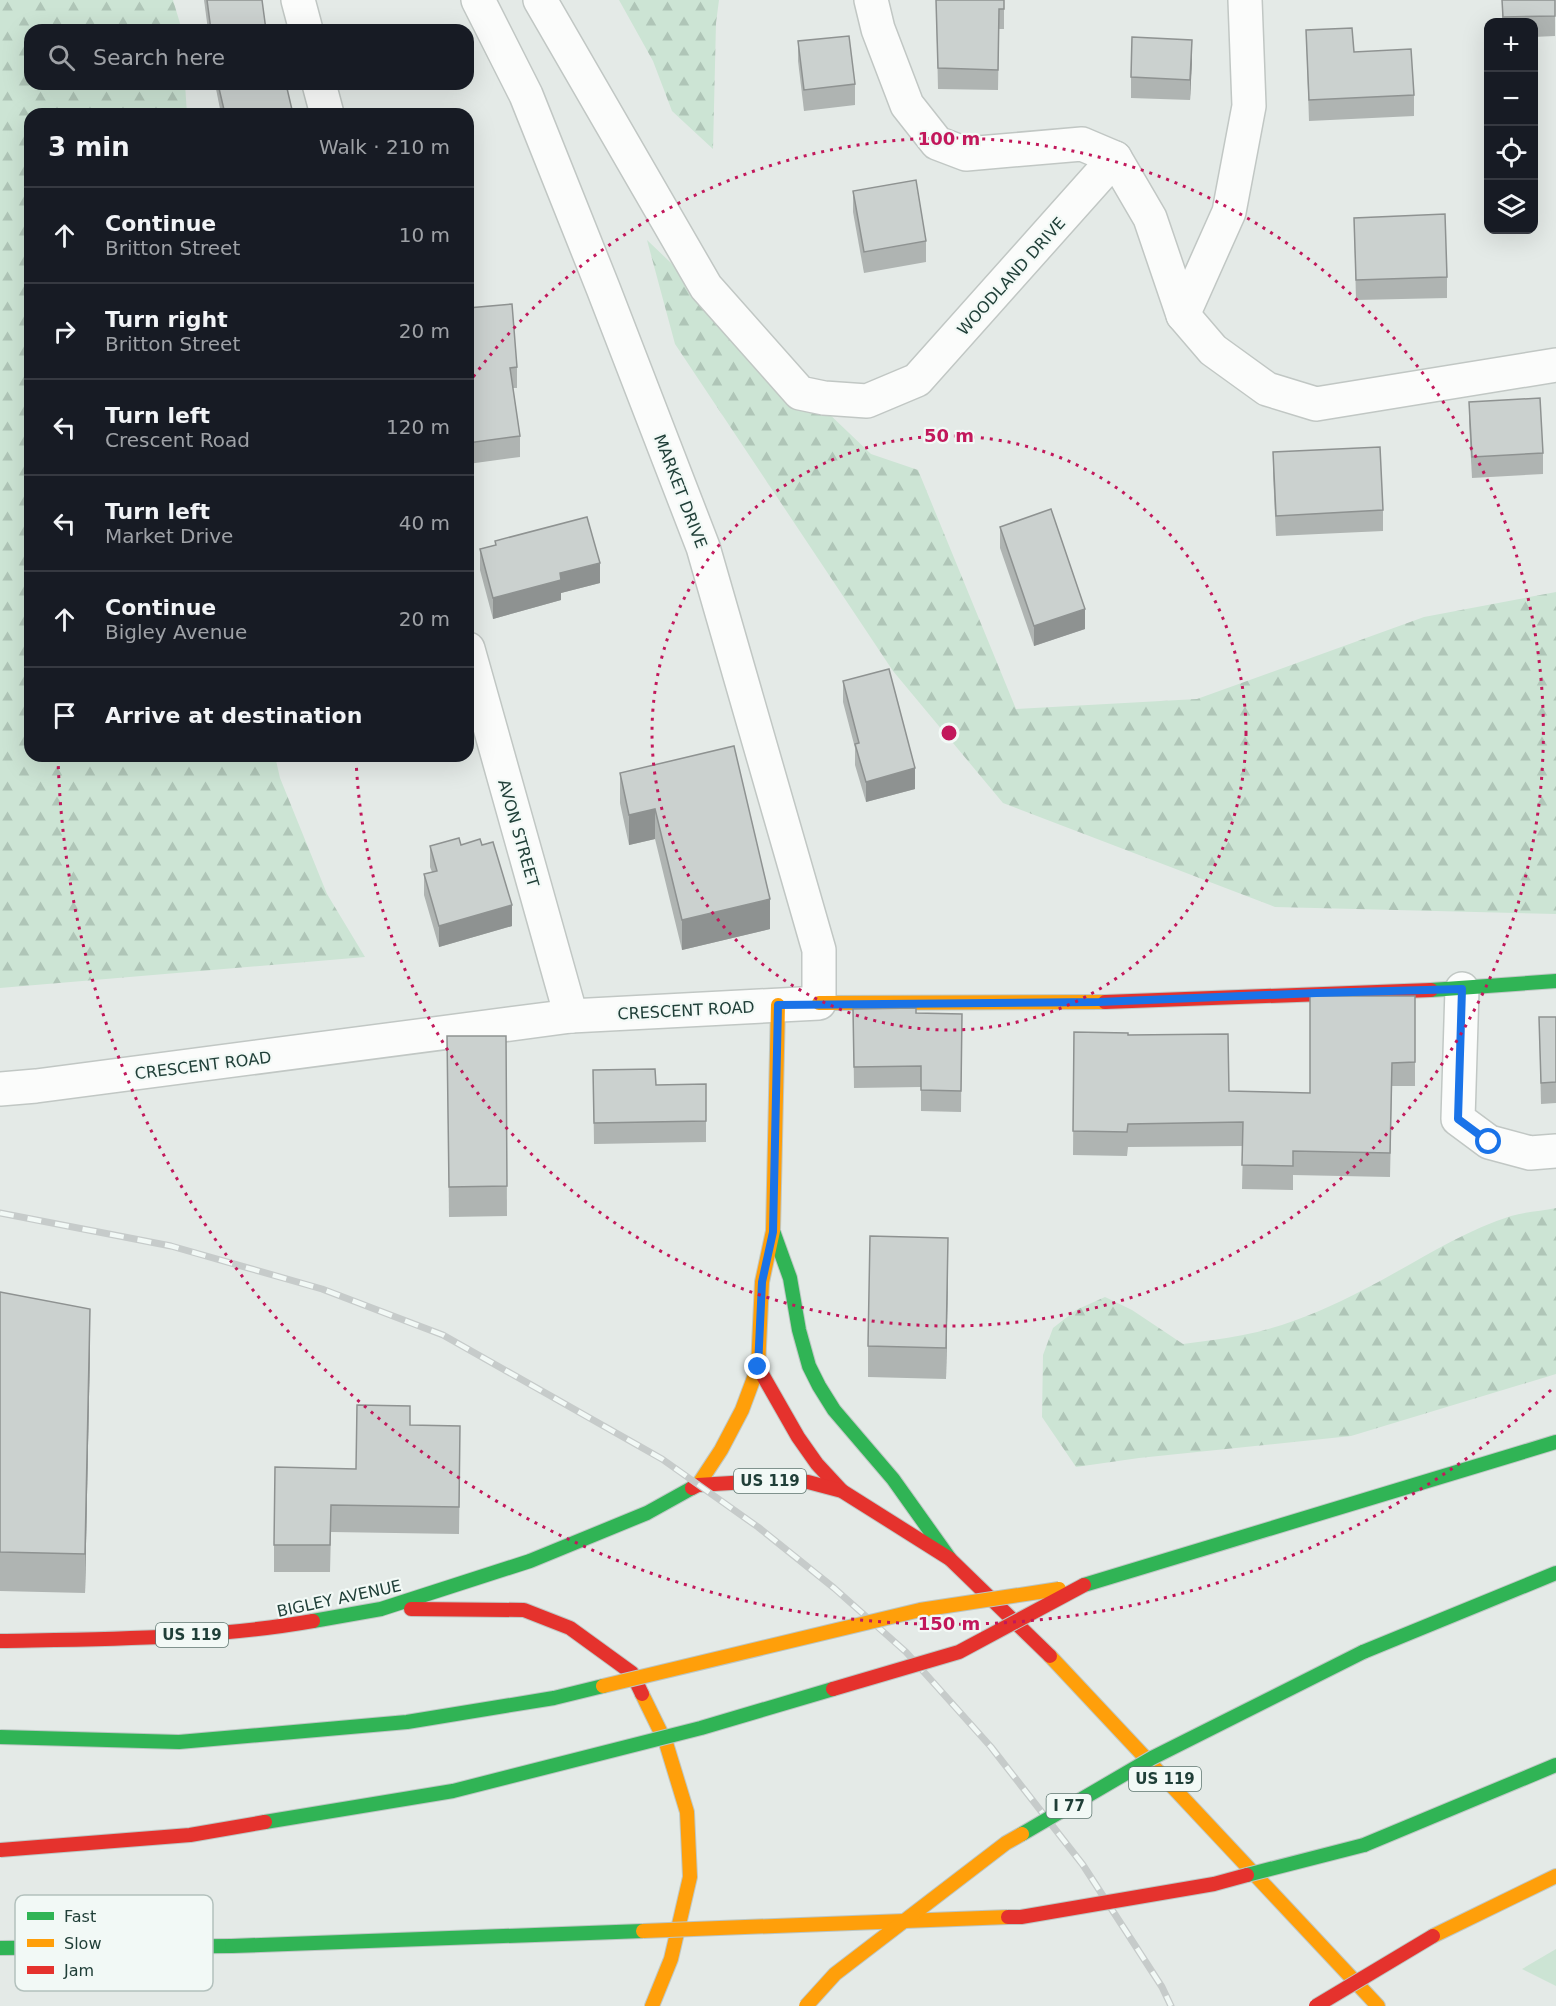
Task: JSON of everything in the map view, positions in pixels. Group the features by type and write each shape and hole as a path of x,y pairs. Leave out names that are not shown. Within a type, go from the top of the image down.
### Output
{"main road":[{"name":"CRESCENT ROAD","path":"819,1003 1099,1002 1462,989 1556,981"},
{"path":"778,1005 773,1232 790,1278 799,1330 809,1366 834,1410 893,1479 950,1558"},
{"name":"BIGLEY AVENUE","path":"698,1485 721,1450 742,1410 758,1367 762,1282 773,1232"},
{"path":"758,1367 798,1437 817,1464 842,1491"},
{"path":"0,1737 179,1742 407,1722 554,1698 920,1610 1084,1585 1556,1442"},
{"name":"BIGLEY AVENUE","path":"0,1641 121,1639 261,1630 381,1609 530,1561 646,1513 698,1485 781,1480 808,1482 842,1491"},
{"name":"US 119","path":"842,1491 950,1558 1038,1643 1378,2006"},
{"name":"I 77","path":"806,2006 835,1974 1006,1844 1152,1758 1363,1652 1556,1573"},
{"path":"0,1850 190,1835 453,1791 701,1728 959,1652 1084,1585"},
{"path":"381,1609 524,1610 570,1628 632,1673 666,1743 687,1812 690,1877 672,1959 652,2006"},
{"path":"213,1946 1021,1917 1214,1884 1364,1845 1556,1765"},
{"path":"1316,2006 1433,1936 1556,1876"},
{"path":"0,1948 15,1948"},
{"path":"1344,1970 1351,1997"}],"street":[{"path":"298,0 304,24"},
{"name":"MARKET DRIVE","path":"478,0 526,95 703,547 819,951 819,1003"},
{"name":"WOODLAND DRIVE","path":"540,0 706,287 800,393 824,399 867,401 917,380 1115,158"},
{"path":"871,0 878,28 907,105 937,143 966,154 1082,144 1115,158 1150,218 1183,315 1213,350 1267,389 1316,404 1556,365"},
{"path":"1183,315 1229,212 1249,106 1245,0"},
{"path":"321,90 325,108"},
{"name":"AVON STREET","path":"474,670 571,1016"},
{"path":"1462,989 1458,1119 1489,1142 1530,1153 1556,1151"},
{"name":"CRESCENT ROAD","path":"0,1089 571,1016 819,1003"}],"green space":[{"path":"0,0 173,0 180,24 24,24 24,90 185,90 187,108 24,108 24,762 276,762 280,778 327,894 365,957 0,988"},
{"path":"619,0 719,0 716,23 713,149 672,111 653,61"},
{"path":"647,240 871,454 918,470 1016,709 1197,699 1424,617 1556,592 1556,914 1275,907 1003,803 893,671 675,344"},
{"path":"1556,1208 1556,1374 1351,1436 1139,1458 1076,1467 1042,1417 1043,1355 1053,1328 1076,1310 1105,1297 1132,1310 1183,1344 1243,1335 1289,1323 1335,1304 1454,1240 1491,1223 1516,1215"},
{"path":"1556,1949 1556,1986 1522,1969"}],"building":[{"path":"207,0 262,0 265,24 210,24"},
{"path":"936,0 1004,0 1004,9 999,9 998,70 938,68"},
{"path":"1502,0 1555,0 1555,16 1503,17"},
{"path":"1352,28 1354,52 1411,49 1414,95 1309,100 1306,30"},
{"path":"849,36 855,84 804,90 798,41"},
{"path":"1132,37 1192,40 1190,80 1131,77"},
{"path":"219,90 287,90 292,108 224,108"},
{"path":"916,180 926,241 864,252 853,191"},
{"path":"1445,214 1447,277 1356,280 1354,218"},
{"path":"512,304 517,367 510,368 520,436 474,442 474,307"},
{"path":"1540,398 1543,453 1472,457 1469,402"},
{"path":"1380,447 1383,510 1276,516 1273,452"},
{"path":"1051,509 1085,609 1034,626 1000,527"},
{"path":"587,517 600,563 560,573 561,580 493,598 480,549 496,545 495,541"},
{"path":"889,669 915,768 866,782 855,744 859,743 843,681"},
{"path":"734,746 770,899 682,920 655,809 629,815 620,773"},
{"path":"459,838 461,845 480,839 482,845 493,842 512,905 439,926 424,874 437,871 430,846"},
{"path":"1310,996 1415,996 1415,1062 1392,1063 1390,1153 1293,1151 1293,1166 1242,1165 1243,1122 1128,1124 1127,1132 1073,1131 1074,1032 1128,1033 1128,1035 1228,1034 1229,1091 1310,1093"},
{"path":"916,1008 916,1013 962,1014 961,1091 921,1090 921,1066 854,1067 853,1009"},
{"path":"1539,1017 1556,1017 1556,1082 1541,1083"},
{"path":"447,1036 506,1036 507,1186 449,1187"},
{"path":"655,1069 656,1085 706,1084 706,1121 594,1123 593,1070"},
{"path":"870,1236 948,1238 946,1348 868,1346"},
{"path":"0,1292 90,1309 85,1554 0,1552"},
{"path":"357,1405 410,1406 410,1425 460,1426 459,1507 331,1505 330,1545 274,1545 275,1467 356,1469"}],"railway":[{"path":"0,1213 171,1246 322,1289 443,1335 662,1459 758,1527 834,1588 906,1652 991,1747 1083,1865 1162,1987 1171,2006"}],"traffic: fast":[{"path":"1431,990 1556,981"},
{"path":"773,1231 790,1278 799,1330 809,1366 819,1386 834,1410 893,1479 950,1559"},
{"path":"1084,1585 1556,1442"},
{"path":"313,1621 381,1609 530,1561 647,1513 692,1488"},
{"path":"1363,1652 1556,1573"},
{"path":"1022,1834 1152,1758 1363,1652"},
{"path":"0,1737 179,1742 407,1722 554,1698 603,1686"},
{"path":"265,1822 453,1791 701,1728 833,1689"},
{"path":"1364,1845 1556,1765"},
{"path":"1247,1875 1364,1845"},
{"path":"232,1946 643,1931"},
{"path":"213,1946 232,1946"},
{"path":"0,1948 15,1948"}],"traffic: slow":[{"path":"819,1003 1105,1002"},
{"path":"698,1485 721,1450 742,1410 758,1367 762,1282 773,1231 778,1005"},
{"path":"603,1686 920,1610 1059,1589"},
{"path":"1050,1656 1378,2006"},
{"path":"642,1694 666,1743 687,1812 690,1877 671,1959 652,2006"},
{"path":"806,2006 835,1974 1006,1843 1022,1834"},
{"path":"1433,1936 1556,1876"},
{"path":"643,1931 1008,1917"}],"traffic: jam":[{"path":"1105,1002 1431,990"},
{"path":"758,1367 798,1437 817,1464 842,1491"},
{"path":"692,1488 698,1485 781,1480 808,1482 842,1491 950,1559 1050,1656"},
{"path":"833,1689 959,1652 1084,1585"},
{"path":"411,1609 524,1610 570,1628 632,1673 642,1694"},
{"path":"0,1641 196,1635 313,1621"},
{"path":"0,1850 190,1835 265,1822"},
{"path":"1008,1917 1021,1917 1214,1884 1247,1875"},
{"path":"1316,2006 1433,1936"}],"route":[{"path":"758,1367 762,1282 773,1232 778,1005 1099,1002 1462,989 1458,1119 1489,1142"}]}
